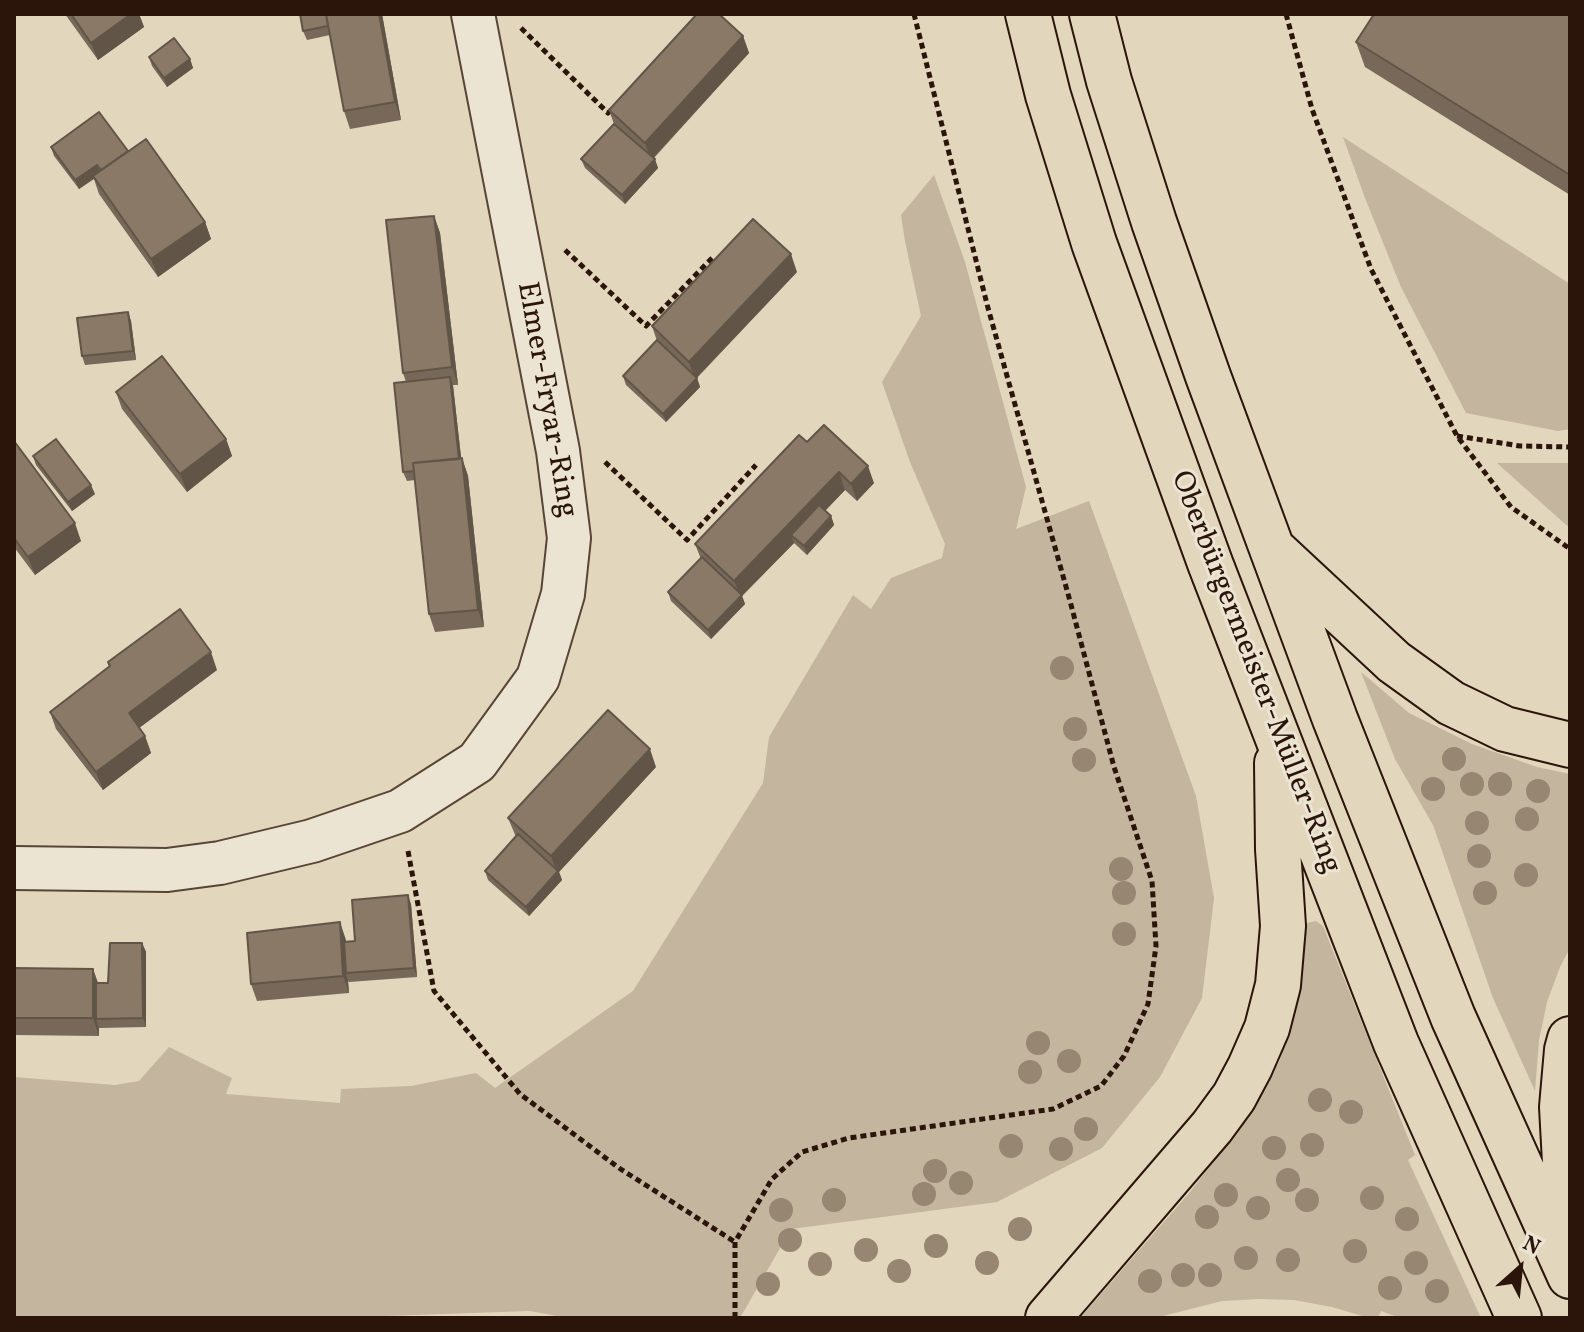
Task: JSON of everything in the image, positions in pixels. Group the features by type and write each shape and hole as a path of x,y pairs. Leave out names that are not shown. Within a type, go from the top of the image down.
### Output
{"highway":[{"name":"Oberbürgermeister-Müller-Ring","path":"1028,14 1048,95 1094,243 1210,563 1396,1043 1519,1318"},
{"name":"Oberbürgermeister-Müller-Ring","path":"1092,14 1109,81 1154,222 1335,719 1453,1017 1570,1276"},
{"path":"1271,547 1394,662 1451,703 1505,729 1570,745"},
{"path":"1048,1318 1212,1127 1234,1097 1267,1028 1278,985 1283,926 1278,849 1277,737"},
{"path":"1570,1039 1562,1107 1570,1256"}],"street":[{"name":"Elmer-Fryar-Ring","path":"14,868 167,870 220,863 312,841 400,811 477,762 538,678 563,594 569,538 558,451 473,14"}],"path":[{"path":"735,1318 735,1242 772,1179 802,1152 849,1138 1053,1109 1101,1086 1124,1056 1148,1004 1156,946 1152,881 1114,767 988,308 914,14"},
{"path":"1286,14 1312,109 1371,269 1457,436 1511,507 1570,549"},
{"path":"520,27 608,113 618,103"},
{"path":"561,246 646,326 713,257"},
{"path":"1457,436 1520,446 1570,447"},
{"path":"603,460 687,540 756,465"},
{"path":"400,811 434,991 520,1094 619,1168 735,1242"}],"shaded area":[{"path":"1343,137 1570,284 1570,429 1558,431 1466,413 1401,287"},
{"path":"934,175 965,262 1026,487 1016,529 1089,501 1196,796 1214,898 1202,998 1160,1077 1102,1148 997,1202 791,1229 740,1318 568,1318 530,1311 327,1318 14,1318 14,1077 115,1085 139,1081 169,1047 232,1078 226,1094 340,1103 341,1089 411,1086 476,1073 495,1088 633,991 763,783 769,737 853,595 871,609 891,578 942,558 945,544 910,462 882,382 921,316 901,215"},
{"path":"1497,463 1570,463 1570,528 1564,523"},
{"path":"1361,672 1409,713 1472,744 1537,767 1570,774 1570,948 1547,1002 1539,1040 1535,1091 1493,998 1433,825 1395,759"},
{"path":"1316,921 1323,926 1415,1155 1408,1160 1481,1318 1400,1318 1381,1311 1378,1318 1369,1318 1294,1300 1260,1299 1222,1301 1155,1318 1080,1318 1190,1192 1265,1090 1280,1060 1299,996 1305,948 1304,928 1307,923"}],"building":[{"path":"71,14 131,14 91,43"},
{"path":"300,14 326,14 328,26 303,31"},
{"path":"326,14 379,14 395,102 344,111"},
{"path":"697,14 719,14 743,36 645,143 609,110"},
{"path":"1374,14 1570,14 1570,175 1356,42"},
{"path":"174,38 190,59 164,78 149,57"},
{"path":"99,112 128,151 101,170 97,165 75,180 51,147"},
{"path":"614,124 655,159 622,195 581,159"},
{"path":"146,139 205,222 151,259 93,176"},
{"path":"434,216 452,367 403,373 386,220"},
{"path":"753,219 791,254 689,362 652,326"},
{"path":"128,312 133,351 82,356 77,318"},
{"path":"657,340 697,378 663,414 623,376"},
{"path":"162,356 226,439 180,474 116,392"},
{"path":"450,377 459,459 413,463 414,471 403,472 394,383"},
{"path":"824,425 868,466 851,484 839,472 734,581 695,544 799,435 807,442"},
{"path":"56,439 91,485 68,502 33,456"},
{"path":"14,441 75,523 28,557 14,538"},
{"path":"462,458 478,610 429,614 413,463"},
{"path":"819,505 831,516 804,546 791,535"},
{"path":"702,557 742,595 708,630 668,592"},
{"path":"180,609 211,652 129,713 145,736 96,772 50,712 110,666 108,662"},
{"path":"608,710 650,749 551,856 508,818"},
{"path":"518,834 558,871 526,907 485,871"},
{"path":"408,895 414,968 346,973 344,942 355,941 352,900"},
{"path":"340,922 343,976 251,984 247,933"},
{"path":"110,943 142,943 143,1018 96,1019 96,983 108,983"},
{"path":"14,968 93,969 93,1018 14,1018"}]}
